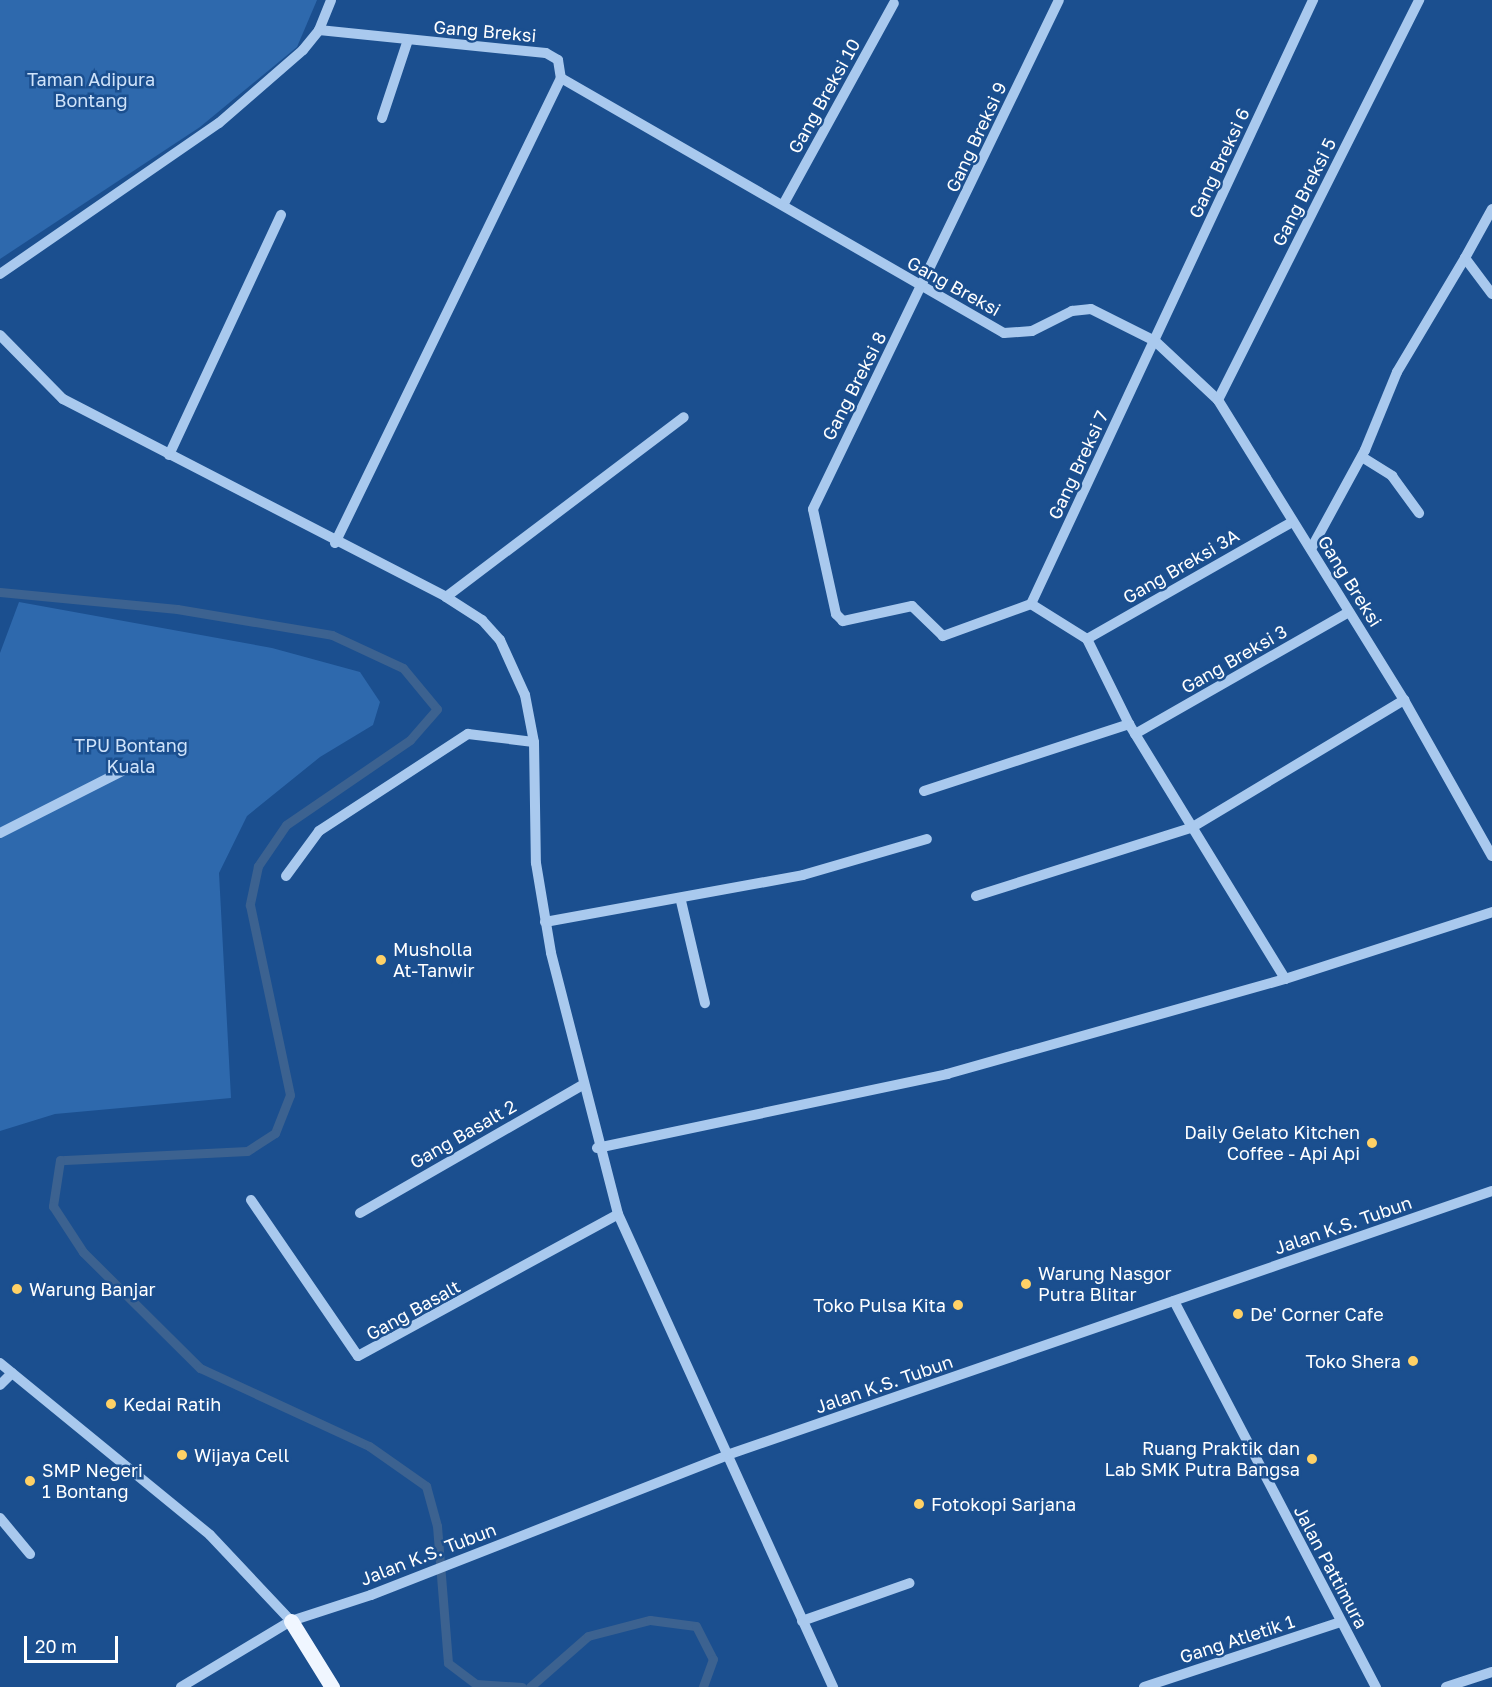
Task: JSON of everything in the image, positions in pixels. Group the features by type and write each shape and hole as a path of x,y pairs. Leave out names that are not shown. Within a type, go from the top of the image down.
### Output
{"main road":[{"path":"291,1621 332,1687"}],"street":[{"path":"0,274 219,123 319,30 331,0"},
{"name":"Gang Breksi 9","path":"923,288 1059,0"},
{"name":"Gang Breksi 6","path":"1155,341 1313,0"},
{"name":"Gang Breksi 5","path":"1218,400 1419,0"},
{"name":"Gang Breksi 10","path":"783,205 894,3"},
{"name":"Gang Breksi","path":"319,30 546,53 558,60 561,78 1004,333 1032,331 1072,311 1091,309 1155,341 1218,400 1404,700 1492,856"},
{"path":"382,118 408,40"},
{"path":"335,543 561,78"},
{"path":"1311,549 1362,458 1397,372 1492,209"},
{"path":"169,455 281,215"},
{"path":"1465,258 1492,294"},
{"name":"Gang Breksi 8","path":"923,288 815,500 814,518 836,614 843,621 912,606 943,636 1031,604"},
{"path":"0,335 63,399 335,543 446,597 482,620 500,640 525,694 534,742 536,863 545,922 597,1148 618,1214 730,1454 833,1687"},
{"name":"Gang Breksi 7","path":"1031,604 1155,341"},
{"path":"446,597 684,417"},
{"path":"1362,458 1392,476 1419,513"},
{"name":"Gang Breksi 3A","path":"1087,639 1292,522"},
{"path":"1031,604 1087,639 1132,729 1285,979"},
{"name":"Gang Breksi 3","path":"924,791 1132,729 1349,612"},
{"path":"975,896 1191,828 1404,700"},
{"path":"286,876 320,831 468,734 534,742"},
{"path":"0,833 132,766"},
{"path":"545,922 681,901 847,866 927,839"},
{"path":"681,901 705,1003"},
{"path":"597,1148 947,1074 1285,979 1492,912"},
{"name":"Gang Basalt 2","path":"360,1213 583,1085"},
{"name":"Jalan K.S. Tubun","path":"181,1687 291,1621 371,1595 730,1454 1492,1191"},
{"name":"Gang Basalt","path":"251,1200 358,1356 618,1214"},
{"name":"Jalan Pattimura","path":"1174,1301 1376,1687"},
{"path":"0,1364 210,1535 291,1621"},
{"path":"0,1385 12,1373"},
{"path":"0,1518 30,1554"},
{"path":"802,1621 910,1583"},
{"name":"Gang Atletik 1","path":"1144,1687 1341,1622"},
{"path":"1446,1687 1492,1672"}],"green space":[{"name":"Taman Adipura Bontang","path":"0,0 317,0 297,47 200,127 0,259"},
{"name":"TPU Bontang Kuala","path":"19,602 272,648 360,672 380,702 373,725 320,757 247,816 219,873 231,1098 55,1114 0,1131 0,653"}],"waterway":[{"path":"0,592 177,609 332,635 403,668 437,709 410,740 286,825 258,866 250,905 290,1095 275,1133 247,1151 60,1160 53,1206 83,1252 200,1368 369,1446 426,1486 437,1526 448,1663 476,1684 522,1687"},
{"path":"530,1687 588,1636 650,1620 696,1626 713,1659 703,1687"}],"place":[{"name":"Musholla At-Tanwir","path":"381,960"},
{"name":"Daily Gelato Kitchen Coffee - Api Api","path":"1372,1143"},
{"name":"Warung Nasgor Putra Blitar","path":"1026,1284"},
{"name":"Warung Banjar","path":"17,1289"},
{"name":"Toko Pulsa Kita","path":"958,1305"},
{"name":"De' Corner Cafe","path":"1238,1314"},
{"name":"Toko Shera","path":"1413,1361"},
{"name":"Kedai Ratih","path":"111,1404"},
{"name":"Wijaya Cell","path":"182,1455"},
{"name":"Ruang Praktik dan Lab SMK Putra Bangsa","path":"1312,1459"},
{"name":"SMP Negeri 1 Bontang","path":"30,1481"},
{"name":"Fotokopi Sarjana","path":"919,1504"}]}
